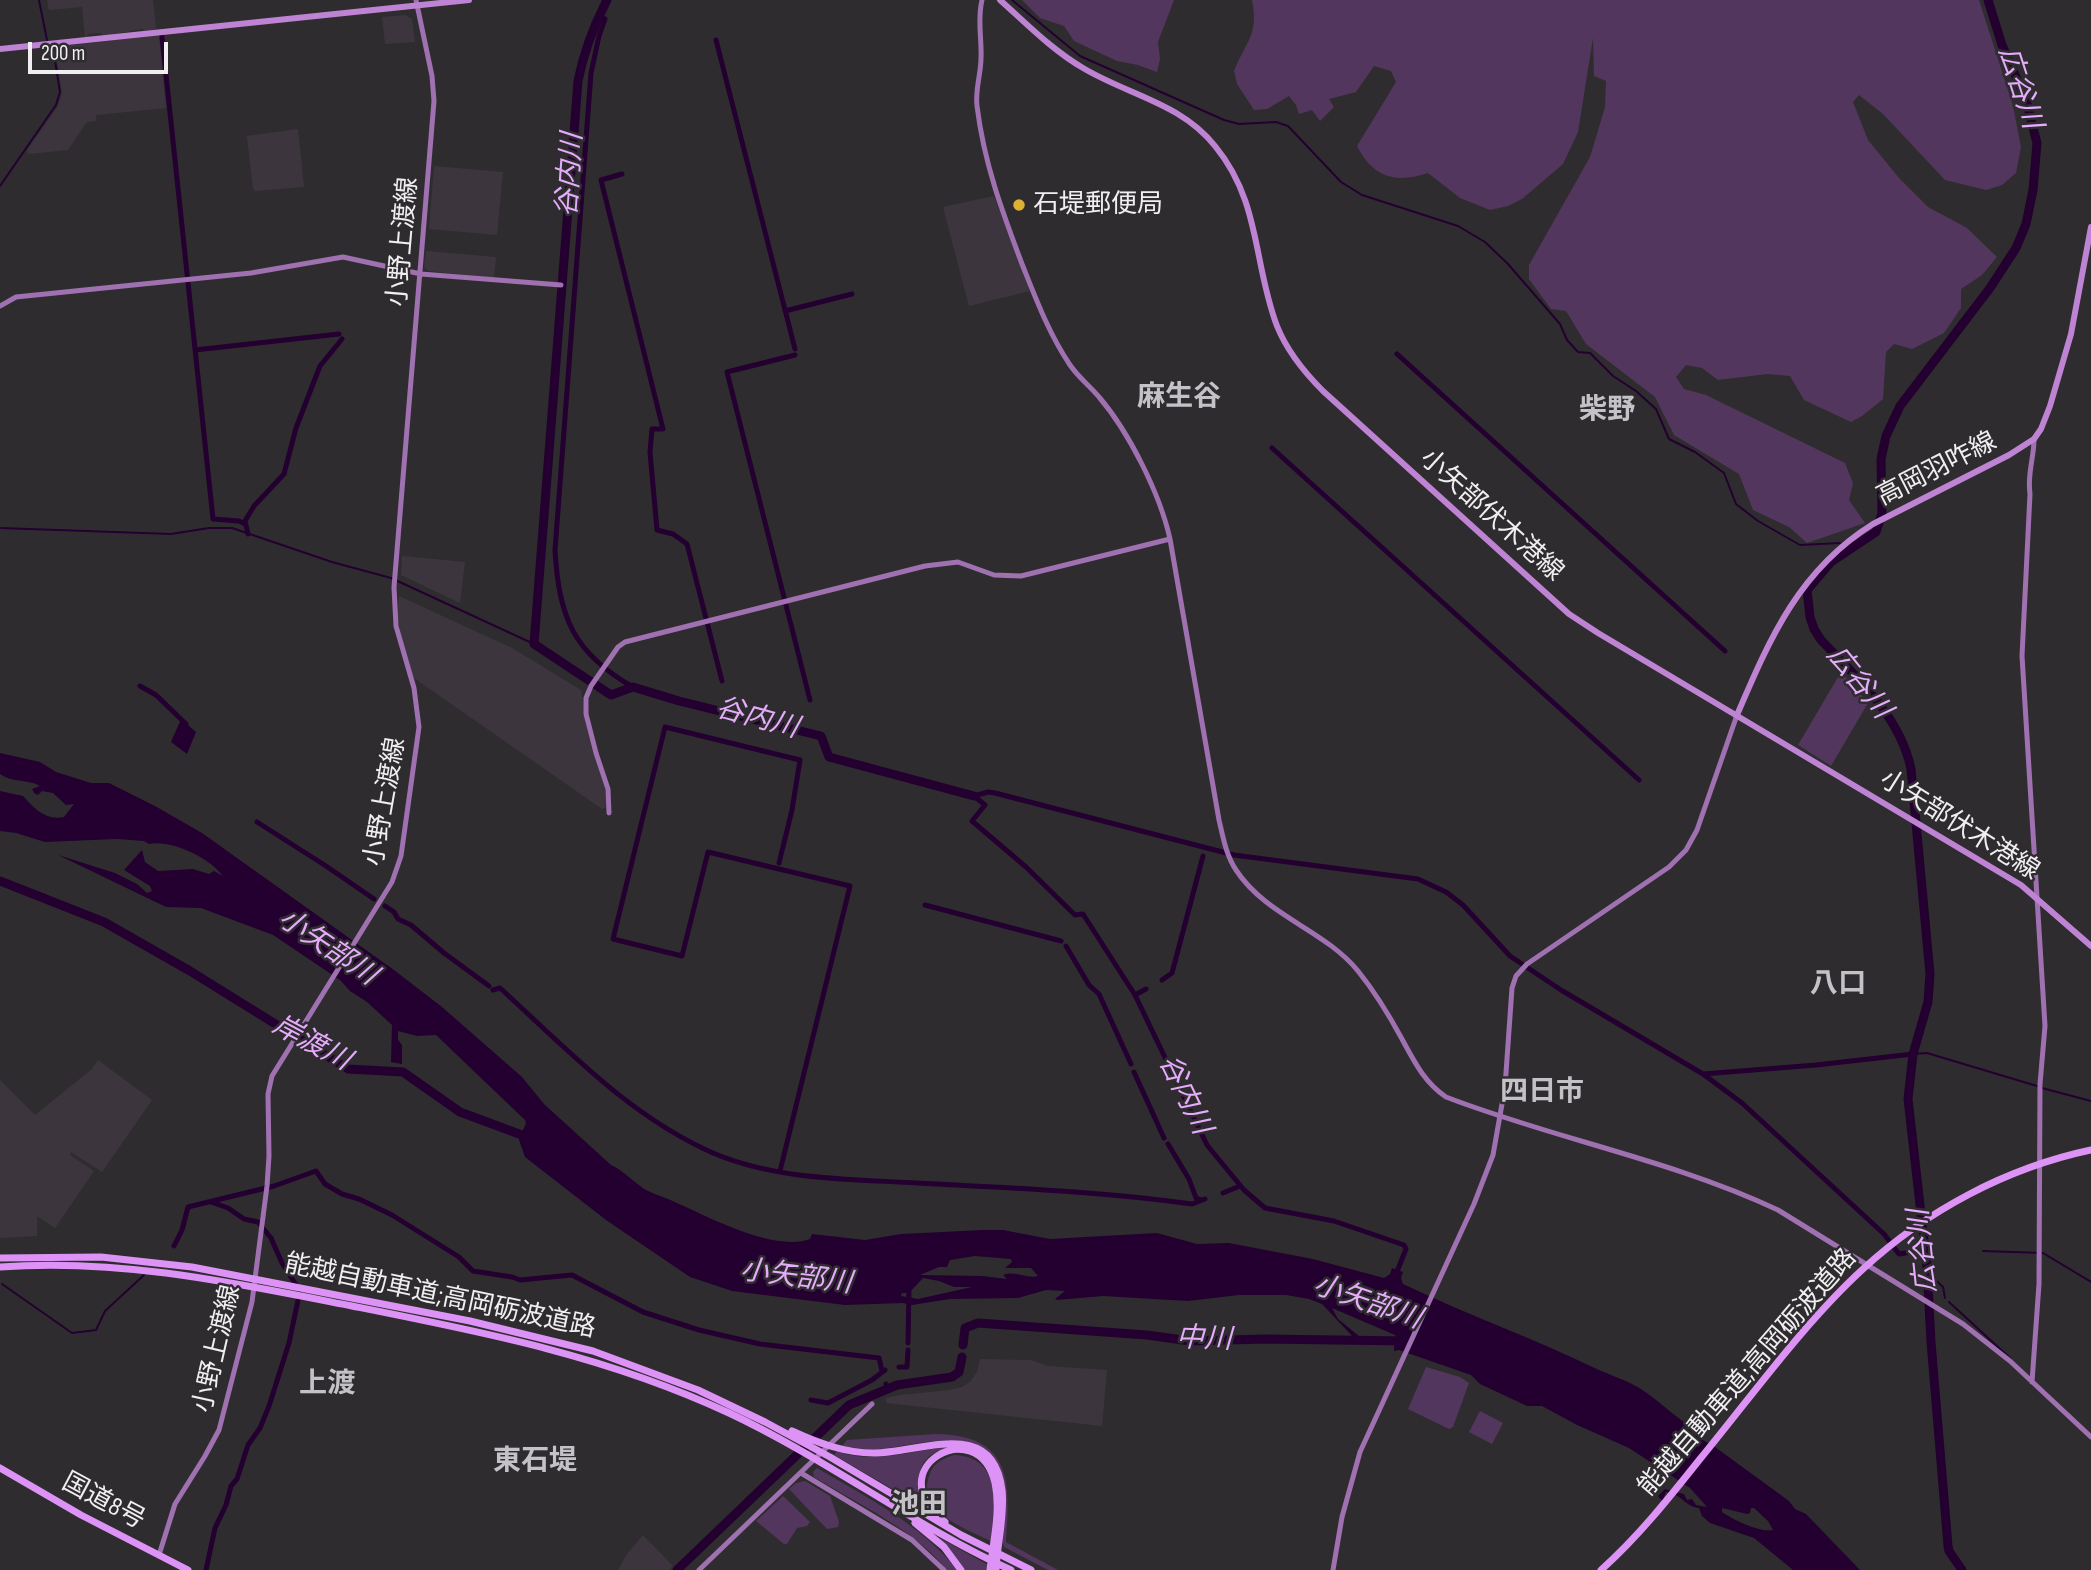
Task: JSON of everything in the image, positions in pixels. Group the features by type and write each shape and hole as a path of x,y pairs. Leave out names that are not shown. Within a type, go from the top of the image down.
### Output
{"highway":[{"name":"能越自動車道;高岡砺波道路","path":"1601,1570 1640,1531 1844,1288 1881,1254 1940,1211 1983,1188 2032,1167 2091,1150"},
{"name":"能越自動車道;高岡砺波道路","path":"0,1258 113,1258 164,1263 354,1302 502,1327 556,1341 631,1364 698,1390 830,1457 987,1549 1031,1570"},
{"name":"能越自動車道;高岡砺波道路","path":"0,1267 101,1266 246,1281"},
{"name":"能越自動車道;高岡砺波道路","path":"354,1302 513,1338 591,1359 685,1393 793,1438 823,1464 986,1558 996,1569 1011,1570"},
{"path":"793,1438 864,1453 958,1443 971,1445 983,1453 996,1470 1002,1491 996,1569"},
{"path":"987,1549 944,1521 926,1503 922,1475 929,1461 940,1453 959,1449 971,1452 982,1460 994,1478 997,1504 996,1569"},
{"path":"823,1464 920,1527 944,1548 961,1570"},
{"name":"国道8号","path":"0,1468 65,1506 188,1570"}],"main road":[{"path":"0,48 416,3 469,0"},
{"name":"小矢部伏木港線","path":"1000,0 1049,43 1082,67 1171,108 1215,145 1241,187 1251,213 1277,326 1296,360 1323,391 1582,624 2021,884 2091,946"},
{"name":"高岡羽咋線","path":"1737,716 1754,676 1803,587 1821,565 1873,524 2009,455 2034,439 2050,407 2071,334 2091,227"}],"street":[{"path":"982,0 978,20 981,62 977,104 995,194 1037,302 1056,341 1070,366 1101,399 1128,441 1161,503 1170,538 1225,845 1235,869 1256,894 1348,960 1376,995 1428,1082 1446,1097 1674,1169 1778,1210 1983,1339 2033,1381 2091,1437"},
{"name":"小野上渡線","path":"159,1555 175,1504 205,1456 221,1422 252,1302 267,1189 268,1094 272,1076 392,882 401,856 419,727 414,688 396,626 394,586 434,102 432,76 416,3"},
{"path":"0,306 16,297 251,273 343,257 421,274 561,285"},
{"path":"2033,1381 2039,1284 2040,1087 2045,1027 2022,656 2029,468 2034,439"},
{"path":"609,813 608,789 586,714 586,698 595,680 618,647 625,642 925,566 958,562 994,575 1021,576 1170,538"},
{"path":"1333,1570 1342,1517 1360,1452 1488,1171 1502,1116 1512,988 1516,976 1525,966 1669,867 1683,854 1697,830 1737,716"},
{"path":"698,1570 872,1404"},
{"path":"801,1473 912,1540 944,1570"}],"shaded area":[{"path":"47,0 153,0 156,29 103,36 101,33 89,34 85,38 82,7 49,10"},
{"path":"1022,0 1174,0 1158,42 1160,59 1157,72 1117,61 1074,41 1064,26 1040,18"},
{"path":"1252,0 1979,0 2013,106 2021,147 2016,173 2002,185 1986,190 1945,180 1883,114 1859,95 1853,102 1868,140 1899,178 1928,207 1967,228 1997,257 1982,275 1961,289 1961,308 1944,333 1912,349 1894,344 1886,352 1883,399 1851,422 1804,400 1790,376 1768,374 1718,380 1702,368 1686,365 1676,377 1684,389 1706,395 1845,463 1853,483 1849,500 1865,523 1807,543 1789,527 1753,510 1739,474 1674,435 1655,397 1586,344 1566,311 1551,309 1529,279 1529,265 1590,157 1605,107 1606,81 1594,76 1593,38 1578,132 1563,164 1522,199 1490,210 1460,198 1428,173 1405,178 1386,175 1363,157 1357,146 1396,82 1391,71 1374,66 1356,92 1329,99 1334,107 1320,121 1312,110 1299,114 1289,96 1267,109 1254,110 1237,84 1234,71 1253,30"},
{"path":"405,15 412,19 415,42 385,44 382,17"},
{"path":"159,35 166,108 96,115 96,121 87,122 68,150 28,154 27,150 58,106 62,93 55,47"},
{"path":"298,129 304,187 256,191 253,189 247,136"},
{"path":"434,166 503,172 497,235 429,229"},
{"path":"994,196 1030,291 969,306 943,207"},
{"path":"426,251 496,257 494,278 428,271 424,267"},
{"path":"402,556 465,562 460,603 401,575"},
{"path":"399,596 512,648 581,690 588,733 605,788 607,807 602,809 414,678 403,646 397,615"},
{"path":"1841,672 1868,703 1831,766 1798,745"},
{"path":"98,1060 152,1100 102,1172 71,1152 70,1155 94,1171 55,1228 37,1216 37,1236 0,1238 0,1080 35,1115 92,1069"},
{"path":"980,1359 1031,1360 1048,1366 1107,1370 1102,1426 886,1403 886,1398 962,1387 970,1382 977,1372"},
{"path":"1426,1367 1460,1377 1469,1383 1453,1427 1449,1429 1408,1409"},
{"path":"1480,1411 1503,1423 1492,1444 1469,1432"},
{"path":"936,1434 961,1436 979,1443 992,1453 1001,1466 1006,1481 1006,1542 1058,1570 1048,1570 1004,1547 1002,1530 1005,1486 995,1460 984,1448 951,1440 880,1449 842,1446 847,1440"},
{"path":"949,1447 929,1457 920,1471 920,1488 927,1509 834,1455 837,1451 849,1455 876,1457"},
{"path":"954,1455 970,1458 981,1464 988,1474 994,1499 991,1541 948,1518 931,1501 927,1491 934,1466"},
{"path":"817,1468 910,1525 957,1570 947,1570 919,1542 902,1530 814,1477 813,1472"},
{"path":"805,1481 830,1496 839,1522 838,1527 827,1529 789,1489 796,1483"},
{"path":"783,1496 810,1522 807,1526 797,1528 787,1544 756,1521"},
{"path":"643,1535 673,1566 669,1570 618,1570"},
{"path":"938,1537 988,1565 988,1570 965,1570"}],"water":[{"path":"181,719 196,732 187,754 171,742"},
{"name":"小矢部川","path":"0,753 40,762 56,772 91,783 109,783 202,833 442,1007 522,1077 544,1104 611,1165 646,1190 743,1232 795,1242 810,1239 812,1234 865,1240 901,1234 983,1230 1003,1230 1050,1239 1157,1233 1197,1244 1229,1243 1313,1259 1384,1278 1390,1274 1392,1268 1403,1272 1403,1284 1641,1389 1690,1424 1691,1433 1715,1447 1789,1501 1795,1509 1806,1514 1860,1570 1793,1570 1754,1538 1710,1523 1702,1516 1699,1508 1676,1495 1666,1492 1664,1497 1667,1500 1663,1502 1658,1496 1665,1489 1684,1494 1687,1500 1692,1499 1696,1505 1707,1507 1690,1488 1629,1448 1542,1406 1527,1406 1480,1384 1471,1375 1399,1350 1394,1351 1395,1335 1332,1308 1338,1319 1359,1336 1353,1337 1322,1304 1309,1299 1286,1295 1239,1295 1188,1301 1103,1296 1057,1300 1055,1299 1065,1291 1046,1290 1018,1298 950,1299 912,1305 845,1305 732,1291 690,1277 606,1220 525,1157 519,1140 525,1120 436,1035 417,1036 398,1031 398,1040 402,1045 402,1064 391,1062 392,1025 340,980 273,935 201,908 166,907 58,855 115,873 137,884 147,893 152,891 150,886 124,870 142,850 145,862 158,871 193,869 209,874 214,871 223,876 208,862 189,851 167,844 117,839 45,842 0,831 0,791 23,796 40,812 51,817 64,817 74,804 66,805 53,793 42,791 38,795 32,789 40,786 0,774","holes":["975,1256 1011,1259 1012,1262 1005,1268 1031,1268 1038,1276 1012,1273 1003,1275 1007,1279 920,1275 939,1267 947,1267 950,1260","923,1278 954,1287 972,1287 918,1299 901,1296 902,1293 909,1293","1722,1508 1747,1514 1754,1508 1773,1530 1754,1528 1722,1512"]}],"waterway":[{"path":"39,0 47,40"},
{"name":"谷内川","path":"607,0 590,39 578,81 534,644 611,695 633,687 821,736 829,757 974,796"},
{"path":"1012,0 1080,56 1224,120 1239,124 1276,122 1288,126 1341,182 1362,195 1458,226 1485,242 1508,264 1560,324 1567,340 1578,352 1590,353 1613,376 1636,391 1656,409 1669,439 1695,452 1724,473 1736,504 1758,521 1800,545 1840,543"},
{"name":"広谷川","path":"1962,1570 1948,1546 1927,1267 1908,1099 1913,1054 1928,1002 1930,974 1911,769 1905,750 1887,715 1814,629 1807,590 1831,562 1876,532 1882,513 1881,459 1886,436 1900,406 1990,288 2016,248 2026,224 2033,190 2037,143 2026,100 2002,45 1988,0"},
{"path":"603,18 605,19 591,73 555,550 560,595 573,631 596,661 633,687"},
{"path":"162,37 213,519 245,524"},
{"path":"716,40 795,349"},
{"path":"0,186 56,105 60,92 53,48"},
{"path":"622,174 601,180 663,429 652,429 650,452 657,530 673,534 687,544 722,681"},
{"path":"785,311 852,294"},
{"path":"195,350 339,334"},
{"path":"248,534 245,521 254,506 284,474 296,428 320,366 342,339"},
{"path":"1397,354 1725,651"},
{"path":"795,355 727,372 810,700"},
{"path":"1272,448 1639,780"},
{"path":"1,528 171,534 209,528 232,528 332,562 391,578 534,644"},
{"path":"140,686 156,695 186,724"},
{"path":"779,863 792,810 800,760 665,727 613,939 682,956 708,852 850,886 780,1171"},
{"path":"974,796 995,793 1234,855 1418,879 1446,892 1463,905 1510,956 1561,990 1703,1074 1742,1103 1884,1234 1899,1254 1924,1250"},
{"name":"谷内川","path":"974,796 985,805 972,821 1026,867 1075,915 1083,914 1135,995 1207,1145 1244,1190 1265,1208 1334,1221 1404,1245 1406,1249 1396,1274"},
{"path":"257,822 374,899"},
{"path":"1162,980 1172,973 1203,856"},
{"name":"岸渡川","path":"0,881 104,922 190,971 348,1069 403,1072 460,1112 530,1138"},
{"path":"925,905 1061,941"},
{"path":"385,906 394,912 398,919 411,925 489,986"},
{"path":"1066,946 1089,985 1099,994 1131,1064"},
{"path":"493,990 500,988 626,1101 682,1138 737,1162 813,1177 1054,1190 1192,1204 1205,1199"},
{"path":"1135,995 1146,989"},
{"path":"1913,1054 1927,1053 2037,1086"},
{"path":"1703,1074 1913,1054"},
{"path":"1134,1072 1164,1138"},
{"path":"2042,1088 2091,1101"},
{"path":"1168,1144 1189,1179 1196,1198 1202,1200"},
{"path":"174,1246 182,1230 188,1207 274,1186 316,1171 325,1184 392,1215 459,1257 473,1271 520,1280 572,1275 643,1312 699,1330 760,1344 879,1358 882,1371"},
{"path":"1223,1193 1240,1186"},
{"path":"206,1570 215,1528 231,1486 237,1479 248,1445 260,1428 269,1406 289,1343 300,1291 282,1263 271,1238 258,1222 244,1219 228,1208 211,1202"},
{"path":"1983,1251 2043,1253 2091,1282"},
{"path":"1927,1272 1943,1287 1945,1298"},
{"path":"2,1284 72,1333 96,1330 105,1311 144,1275"},
{"path":"908,1343 909,1287"},
{"path":"1949,1302 2011,1359"},
{"name":"中川","path":"963,1345 965,1328 978,1323 1147,1335 1190,1341 1406,1341"},
{"path":"899,1367 907,1367 908,1350"},
{"name":"中川","path":"677,1570 849,1405 897,1385 952,1377 959,1372 962,1357"},
{"path":"811,1400 828,1403 872,1380 885,1370"},
{"name":"中川","path":"886,1384 887,1388"}],"place":[{"name":"石堤郵便局","path":"1019,205"}],"district":[{"name":"麻生谷","path":"1179,398"},
{"name":"柴野","path":"1607,411"},
{"name":"八口","path":"1838,985"},
{"name":"四日市","path":"1542,1093"},
{"name":"上渡","path":"327,1385"},
{"name":"東石堤","path":"535,1462"},
{"name":"池田","path":"919,1506"}]}
